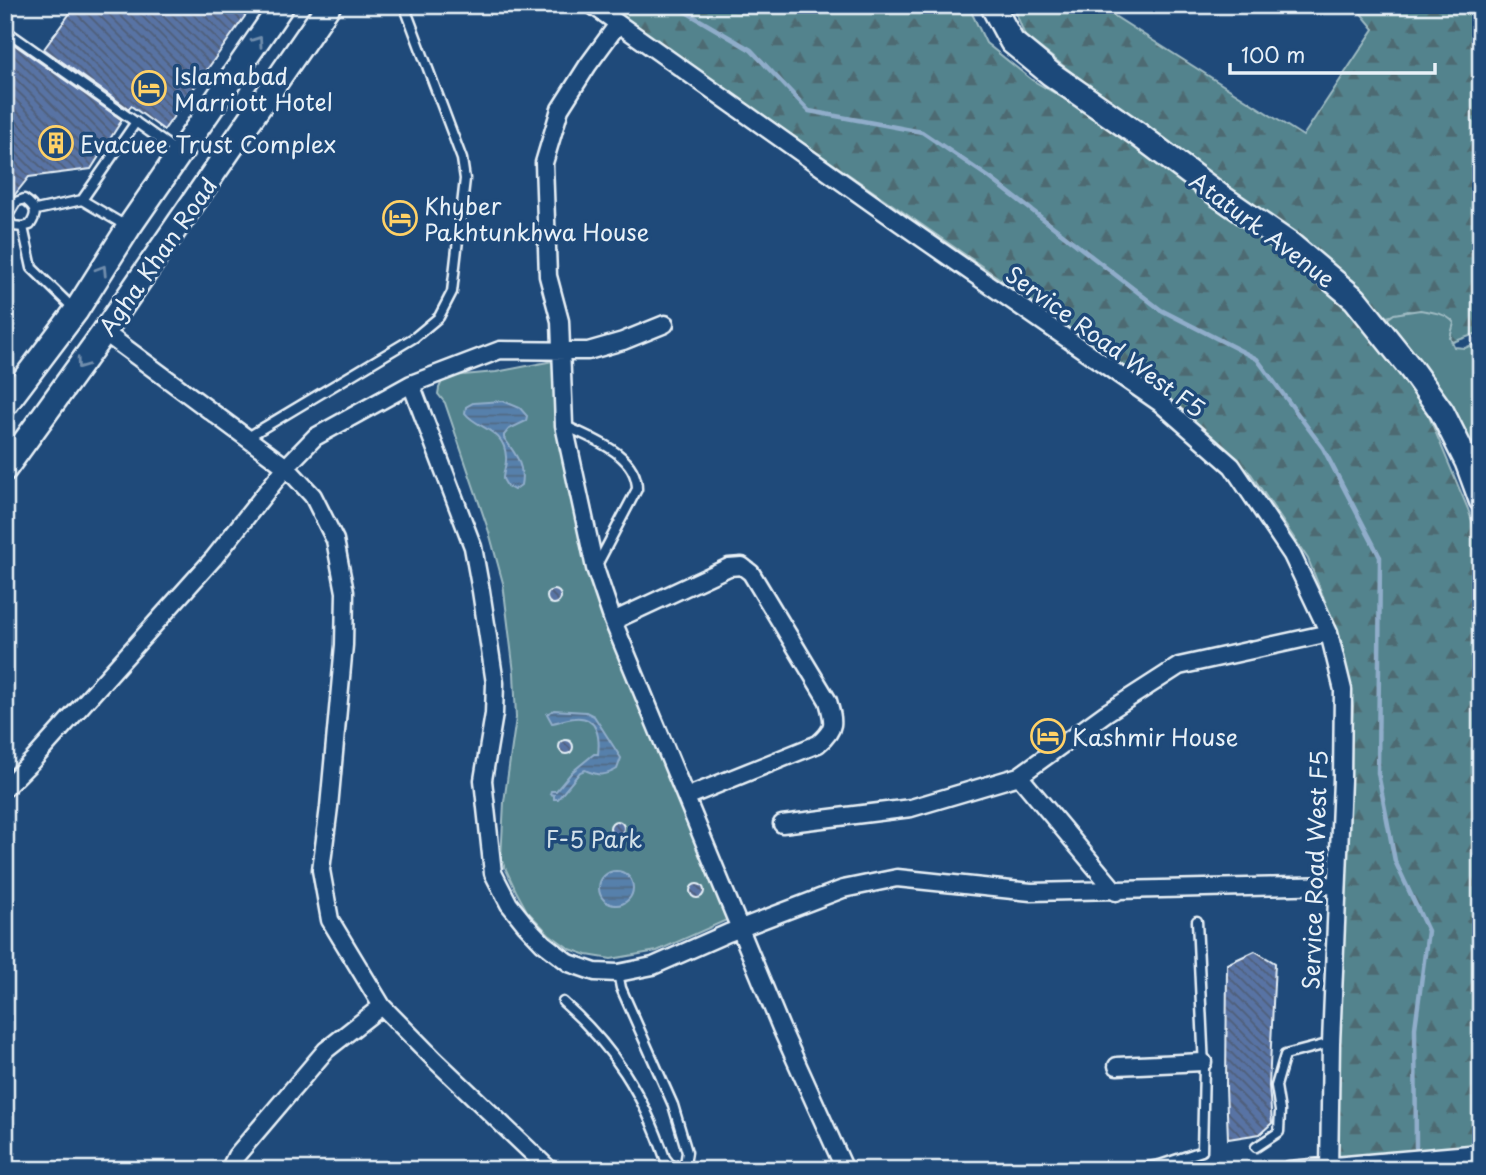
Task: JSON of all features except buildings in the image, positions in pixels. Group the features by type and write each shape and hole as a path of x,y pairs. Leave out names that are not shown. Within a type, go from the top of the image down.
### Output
{"street":[{"name":"Agha Khan Road","path":"5,405 76,312 129,227 282,5"},
{"name":"Agha Khan Road","path":"5,469 104,332 329,5"},
{"name":"Service Road West F5","path":"592,5 1160,403 1232,466 1292,555 1329,633 1343,690 1329,1167"},
{"name":"Ataturk Avenue","path":"992,5 1012,41 1051,74 1291,246 1355,299 1412,369 1442,412 1467,462 1481,500"},
{"path":"618,24 560,109 544,163 548,276 560,321 564,425 595,568 613,621 807,1088 845,1170"},
{"path":"76,312 248,437 286,467 313,496 335,540 345,592 344,645 330,807 321,870 330,920 382,1006 550,1170"},
{"path":"5,789 214,558 286,467 314,437 411,384 500,350 588,351 623,341 665,324"},
{"path":"411,384 473,547 481,591 495,683 494,714 483,780 493,873 509,904 543,943 569,963 595,972 618,972 653,966 844,889 897,878 1031,892 1336,885"},
{"path":"613,621 729,567 743,566 751,573 828,701 834,720 830,735 818,744 686,797"},
{"path":"782,824 911,808 1019,776 1106,713 1179,666 1329,633"},
{"path":"1019,776 1116,892"},
{"path":"229,1170 236,1156 326,1050 382,1006"},
{"path":"1117,1066 1203,1062"},
{"path":"1289,1170 1481,1153"}],"lane":[{"path":"248,437 415,337 439,317 453,292 465,178 461,159 404,5"},
{"path":"5,30 180,153"},
{"path":"82,200 136,122"},
{"path":"24,199 36,210 36,216 30,225 23,227 13,226 7,217 16,202 24,199"},
{"path":"36,210 82,200 129,227"},
{"path":"23,227 32,268 76,312"},
{"path":"564,425 622,456 637,478 637,489 595,568"},
{"path":"1133,1170 1160,1165 1202,1151 1203,1062 1197,921"},
{"path":"563,1002 590,1026 618,1060 638,1093 665,1158 672,1167 685,1164 687,1152 673,1105 621,988 618,972"},
{"path":"1256,1147 1279,1132 1280,1111 1276,1086 1285,1055 1331,1044"}],"green space":[{"path":"603,5 968,5 986,43 1032,80 1075,105 1163,165 1253,233 1288,253 1359,311 1425,407 1468,509 1481,548 1481,1170 1331,1170 1353,706 1342,643 1308,559 1251,474 1167,397"},
{"path":"1013,5 1097,5 1303,136 1374,29 1354,5 1481,5 1481,332 1450,343 1452,320 1408,311 1387,317 1025,36"},
{"path":"1420,310 1443,315 1454,323 1450,338 1454,347 1465,348 1481,341 1481,469 1460,423 1386,320 1394,314"},
{"name":"F-5 Park","path":"553,361 570,485 729,919 657,951 611,959 570,949 549,934 527,911 501,859 504,802 516,718 514,673 503,583 489,532 445,403 438,394 443,379 452,376 496,372"}],"water":[{"path":"503,401 520,408 527,416 526,421 509,429 504,435 522,471 521,485 514,490 507,486 503,479 506,460 501,441 465,413 466,407 473,403"},
{"path":"554,710 586,712 594,716 621,758 617,769 609,773 598,774 585,770 580,772 558,799 554,799 551,791 556,791 572,772 594,754 598,754 598,735 593,724 583,718 552,723 547,714"},
{"path":"616,871 628,876 633,888 628,900 616,905 604,900 599,888 604,876"}],"waterway":[{"path":"674,5 751,50 809,111 922,132 990,178 1161,310 1257,359 1323,448 1380,557 1378,773 1395,861 1428,931 1415,1028 1416,1147"}],"place":[{"name":"Islamabad Marriott Hotel","path":"149,88"},
{"name":"Evacuee Trust Complex","path":"56,143"},
{"name":"Khyber Pakhtunkhwa House","path":"400,218"},
{"name":"Kashmir House","path":"1048,736"}]}
